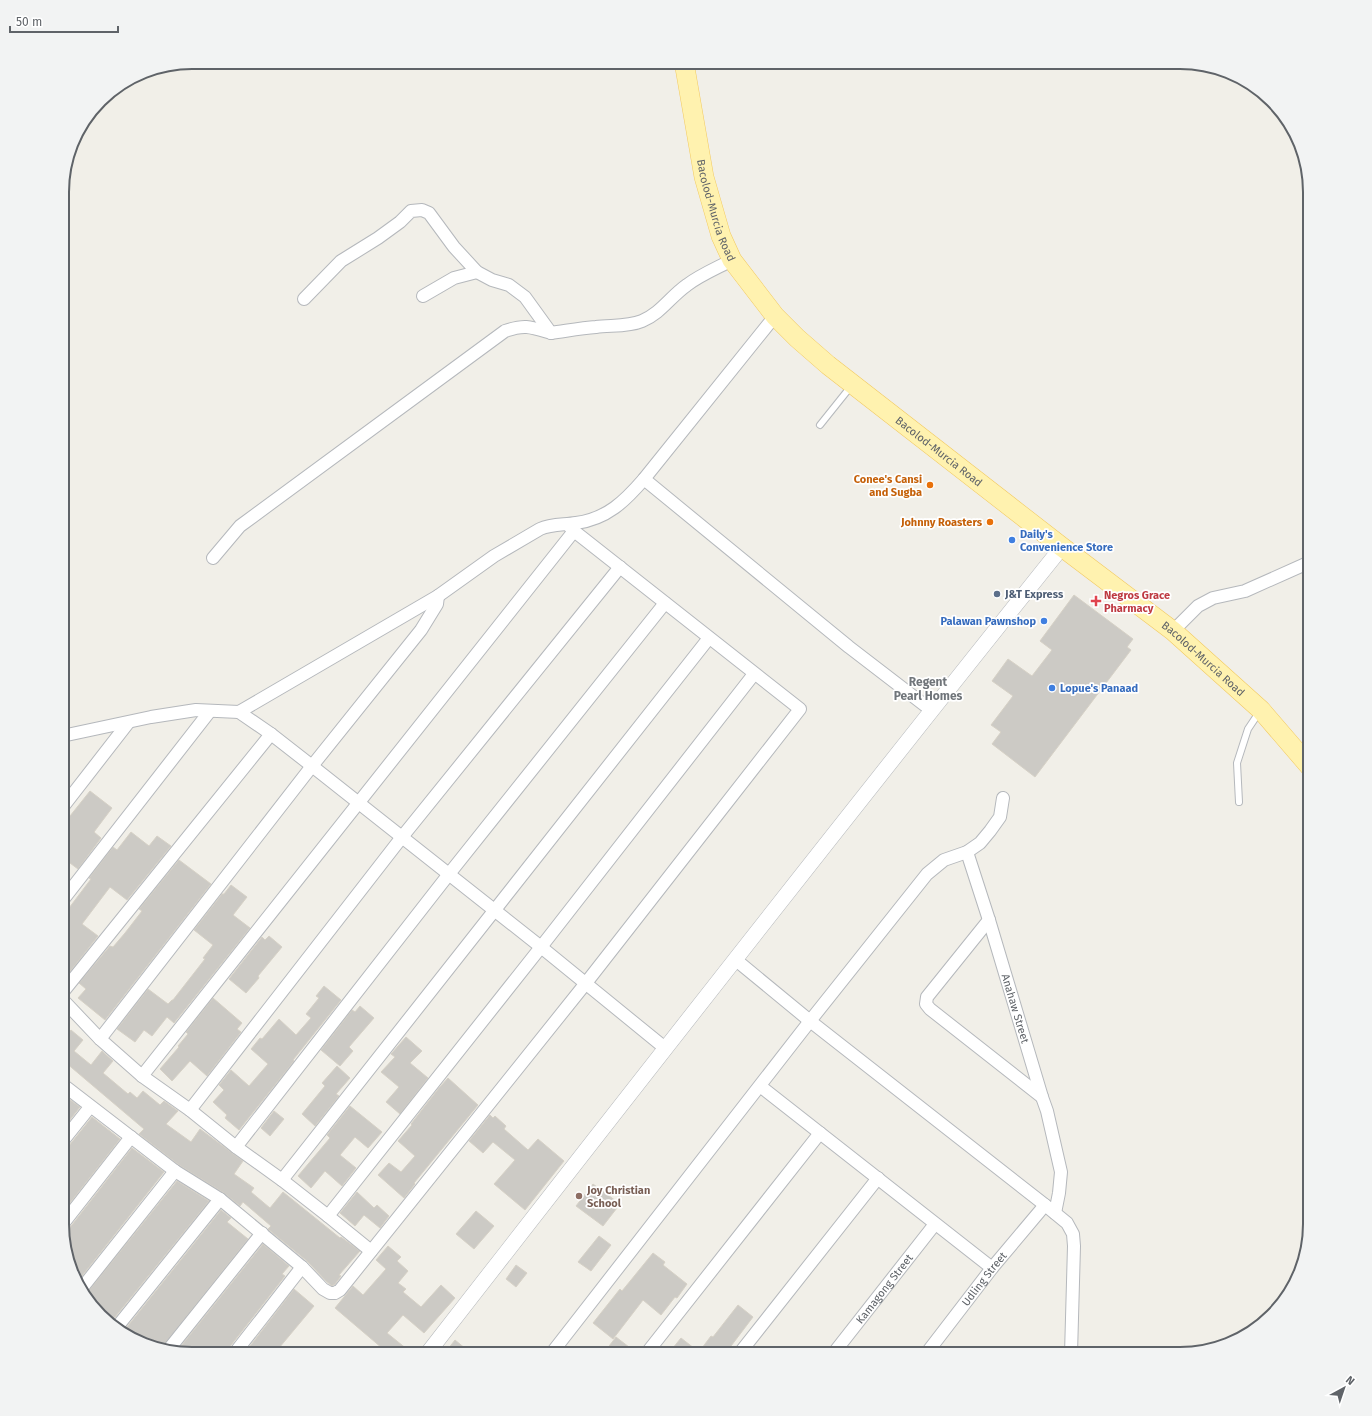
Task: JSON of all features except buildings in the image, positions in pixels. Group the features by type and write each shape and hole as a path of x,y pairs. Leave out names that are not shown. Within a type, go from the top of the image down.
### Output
{"main road":[{"name":"Bacolod-Murcia Road","path":"685,69 704,177 721,236 732,260 775,316 797,338 853,384 1062,547 1173,630 1261,710 1303,759"}],"street":[{"path":"304,299 341,261 378,238 400,222 411,211 422,210 429,213 454,248 477,272 492,280 509,285 525,297 550,333"},
{"path":"213,558 240,526 505,331 517,326 528,326 550,333 637,323 655,315 664,308 677,292 688,284 732,260"},
{"path":"423,296 454,278 477,272"},
{"path":"69,735 196,710 239,712 438,596 494,556 540,528 547,526 571,528 612,511 627,498 644,479 775,316"},
{"path":"644,479 849,647 931,710"},
{"path":"69,1090 175,1171 220,1199 302,1267 323,1289 330,1293 335,1293 340,1290 586,983 800,709 571,528"},
{"path":"142,1076 359,803 571,528"},
{"path":"432,1347 665,1048 736,960 931,710 1062,547"},
{"path":"1173,630 1198,606 1213,598 1246,591 1303,565"},
{"path":"190,1110 402,837 620,568"},
{"path":"100,1039 312,766 420,630 437,604 438,596"},
{"path":"236,1147 449,874 665,603"},
{"path":"282,1180 709,638"},
{"path":"328,1216 541,947 754,674"},
{"path":"69,892 210,711"},
{"path":"239,712 271,734 495,910 665,1048"},
{"path":"69,799 128,723"},
{"path":"69,984 271,734"},
{"path":"557,1347 810,1021 927,874 944,860 967,852 980,843 1000,817 1003,798"},
{"name":"Anahaw Street","path":"967,852 1047,1111 1061,1172 1055,1213"},
{"path":"989,920 927,997 926,1004 930,1009 1042,1097"},
{"path":"736,960 810,1021 1045,1204 1067,1223 1073,1234 1074,1246 1071,1347"},
{"path":"69,1007 100,1039 142,1076 190,1110 236,1147 282,1180 371,1251"},
{"path":"760,1086 992,1268"},
{"path":"69,1133 90,1106"},
{"path":"652,1347 820,1133"},
{"path":"69,1216 131,1137"},
{"path":"85,1284 175,1171"},
{"path":"745,1347 878,1178"},
{"path":"121,1324 220,1199"},
{"name":"Udling Street","path":"931,1347 992,1268 1045,1204"},
{"name":"Kamagong Street","path":"838,1347 935,1224"},
{"path":"172,1345 262,1233"},
{"path":"239,1347 302,1267"}],"lane":[{"path":"820,425 853,384"},
{"path":"1239,802 1237,763 1248,729 1261,710"}],"place":[{"name":"Conee's Cansi and Sugba","path":"930,485"},
{"name":"Johnny Roasters","path":"990,522"},
{"name":"Daily's Convenience Store","path":"1012,540"},
{"name":"J&T Express","path":"997,594"},
{"name":"Negros Grace Pharmacy","path":"1096,601"},
{"name":"Palawan Pawnshop","path":"1044,621"},
{"name":"Lopue's Panaad","path":"1052,688"},
{"name":"Joy Christian School","path":"579,1196"}],"district":[{"name":"Regent Pearl Homes","path":"928,689"}]}
